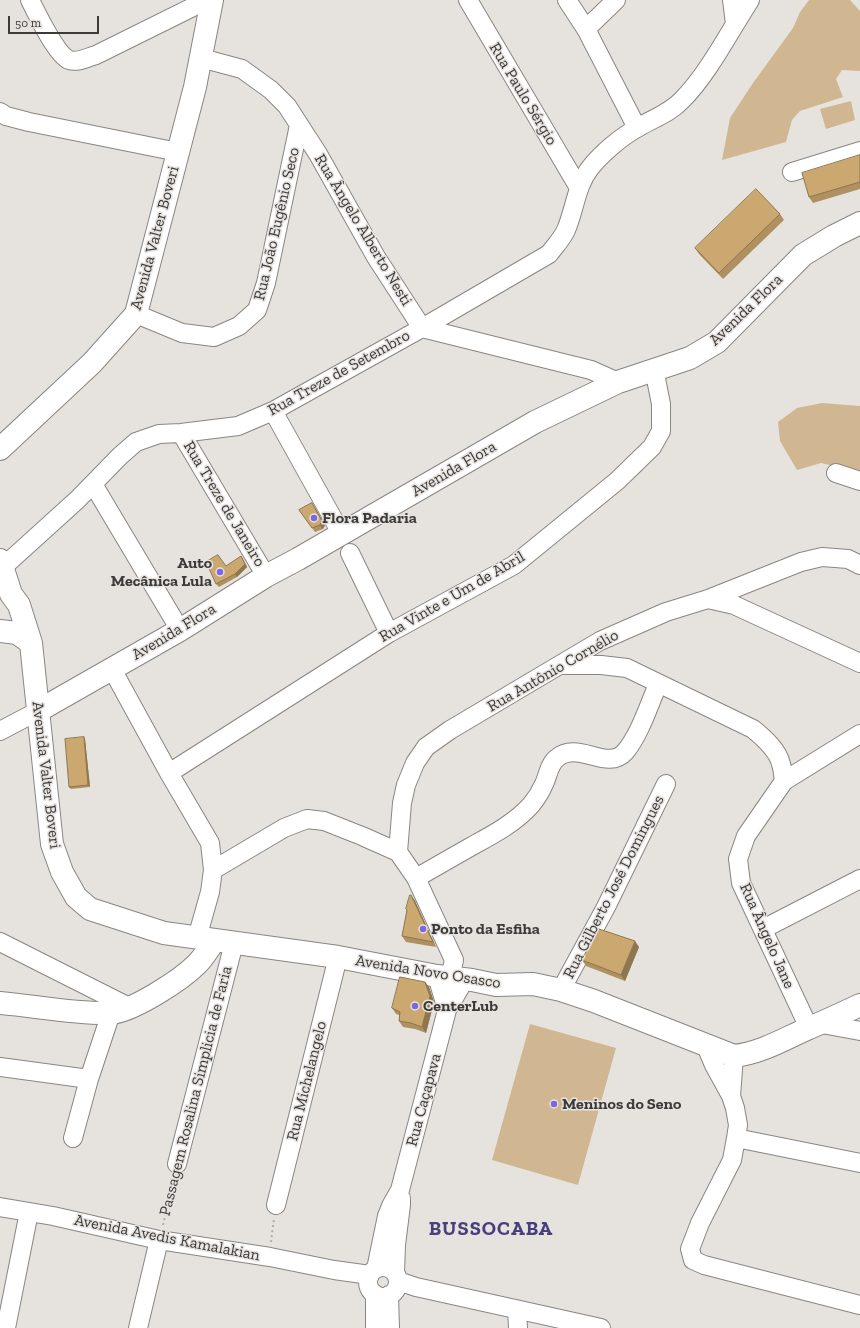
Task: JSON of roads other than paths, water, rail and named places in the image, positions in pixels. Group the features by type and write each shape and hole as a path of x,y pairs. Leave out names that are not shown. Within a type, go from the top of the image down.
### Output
{"main road":[{"name":"Avenida Valter Boveri","path":"0,449 92,363 136,314 201,58 212,0"},
{"name":"Avenida Flora","path":"38,710 180,630 266,576 536,422 618,382 690,358 717,342 803,255 825,241 860,223"},
{"name":"Avenida Valter Boveri","path":"2,564 11,623 33,669 52,844 62,872 76,897 90,909 164,933 215,940"},
{"name":"Avenida Novo Osasco","path":"215,940 338,957 496,985 533,984 561,990 594,1001 734,1056"},
{"path":"0,1003 72,1011 121,1010 183,976 197,964 215,940"},
{"path":"734,1056 757,1051 816,1026 860,1005"}],"street":[{"path":"30,0 59,50 69,60 79,61 96,55 207,0"},
{"name":"Rua Paulo Sérgio","path":"468,0 579,188"},
{"path":"567,0 586,29 637,128"},
{"path":"586,29 616,0"},
{"path":"732,0 735,24"},
{"name":"Rua Treze de Setembro","path":"2,564 93,484 136,442 159,434 181,433 238,426 273,411 422,328 548,254 559,242 566,230 579,188 590,168 601,156 637,128 669,111 682,100 698,80 750,0"},
{"name":"Rua Ângelo Alberto Nesti","path":"201,58 242,69 271,90 287,106 318,154 376,257 422,328"},
{"path":"0,112 6,116 29,122 178,152"},
{"name":"Rua João Eugênio Seco","path":"136,314 182,333 214,337 239,326 257,310 266,283 299,125"},
{"path":"792,172 860,151"},
{"path":"422,328 591,370 618,382"},
{"name":"Rua Vinte e Um de Abril","path":"169,773 389,633 514,565 617,481 652,447 661,431 660,404 654,369"},
{"path":"273,411 341,533"},
{"name":"Rua Treze de Janeiro","path":"181,433 266,576"},
{"path":"836,473 860,481"},
{"path":"93,484 180,630"},
{"path":"350,553 389,633"},
{"name":"Rua Antônio Cornélio","path":"398,852 402,803 406,784 415,763 426,747 450,730 600,641 666,612 708,599 802,562 822,557 848,559 860,565"},
{"path":"708,599 734,605 860,663"},
{"path":"560,665 600,665 627,668 753,729 767,741 775,752 781,763 784,781 860,734"},
{"name":"Passagem Rosalina Simplicia de Faria","path":"112,669 169,773 210,843 213,870 210,892 215,940 177,1164"},
{"path":"416,878 496,833 523,813 540,791 549,769 556,758 574,751 606,759 615,758 624,752 636,735 658,684"},
{"path":"0,731 38,710"},
{"name":"Rua Ângelo Jane","path":"784,781 746,836 738,859 741,882 763,929 816,1026"},
{"name":"Rua Gilberto José Domingues","path":"561,990 606,907 666,784"},
{"path":"213,870 284,828 307,819 324,821 398,852 416,878 454,960 447,1010"},
{"path":"763,929 860,880"},
{"path":"0,942 121,1010 89,1079 73,1138"},
{"name":"Rua Michelangelo","path":"276,1205 338,957"},
{"name":"Rua Caçapava","path":"375,1328 388,1244 401,1205 400,1190 447,1010 451,978"},
{"path":"816,1026 860,1031"},
{"path":"706,1046 714,1065 731,1096 738,1125 732,1160 700,1223 690,1249 693,1260 704,1265 860,1304"},
{"path":"731,1096 734,1056"},
{"path":"0,1067 89,1079"},
{"path":"736,1138 860,1163"},
{"name":"Avenida Avedis Kamalakian","path":"0,1207 53,1216 159,1240 270,1257 383,1282 416,1287 601,1328"},
{"path":"6,1328 29,1212"},
{"path":"138,1328 159,1240"},
{"name":"Rua Caçapava","path":"383,1282 390,1328"},
{"path":"517,1310 518,1328"}],"place":[{"name":"Flora Padaria","path":"314,518"},
{"name":"Auto Mecânica Lula","path":"220,572"},
{"name":"Ponto da Esfiha","path":"423,929"},
{"name":"CenterLub","path":"415,1006"},
{"name":"Meninos do Seno","path":"554,1104"}],"district":[{"name":"BUSSOCABA","path":"491,1229"}]}
